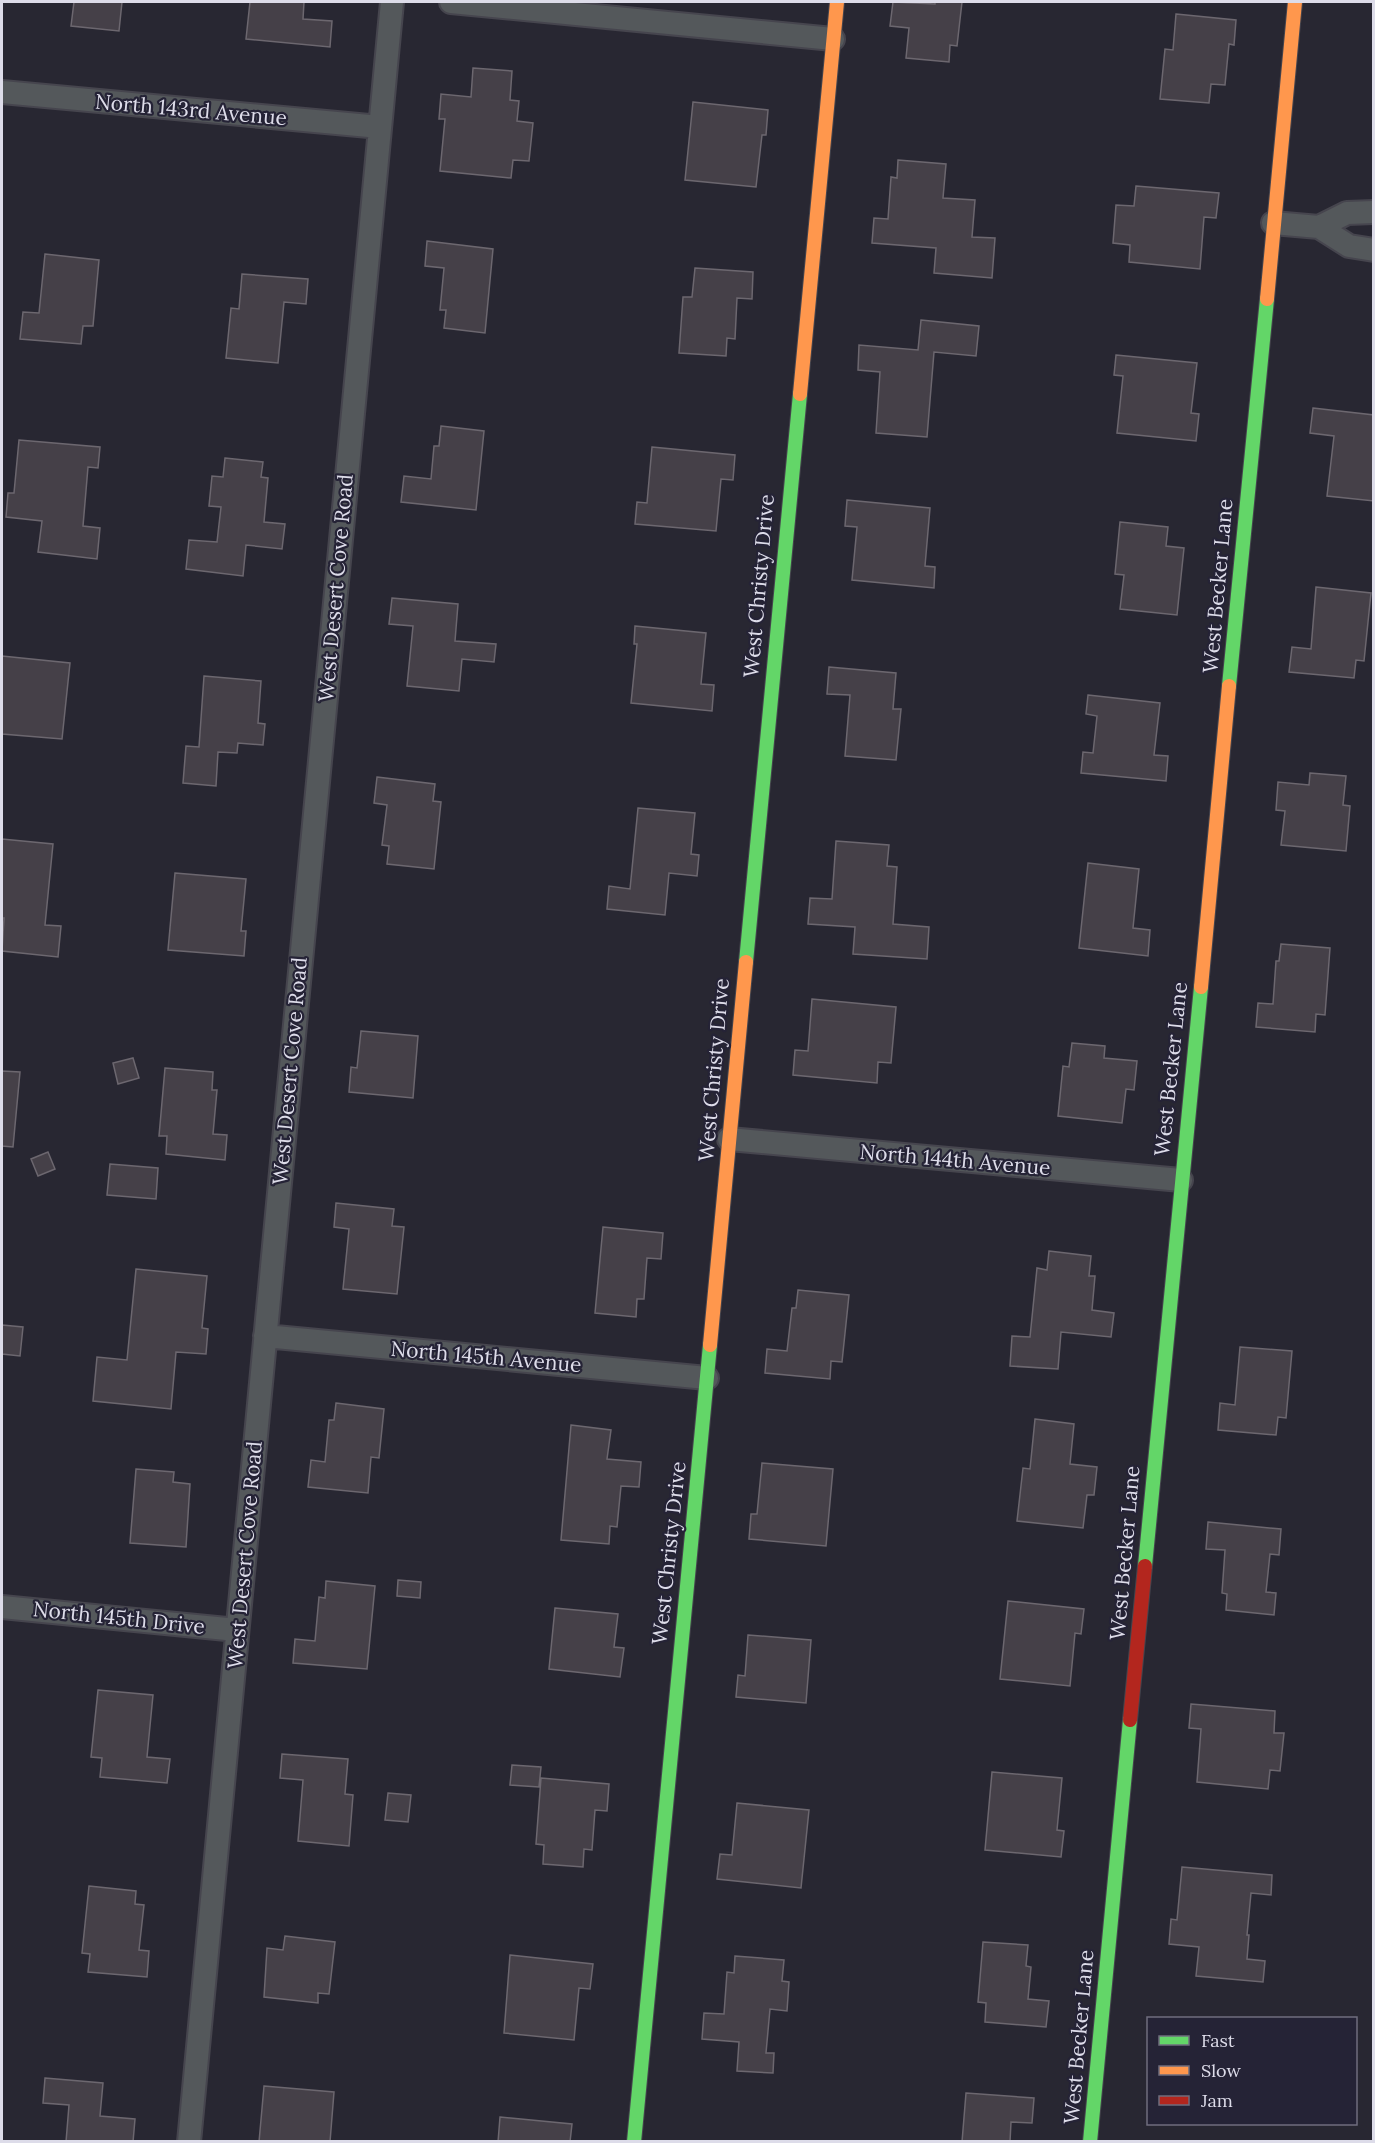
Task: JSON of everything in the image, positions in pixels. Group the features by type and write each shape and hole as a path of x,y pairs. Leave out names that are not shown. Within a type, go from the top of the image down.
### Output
{"street":[{"name":"West Desert Cove Road","path":"189,2142 392,2"},
{"path":"451,2 833,39"},
{"name":"West Christy Drive","path":"634,2142 837,2"},
{"name":"West Becker Lane","path":"1090,2142 1294,2"},
{"name":"North 143rd Avenue","path":"2,92 380,127"},
{"path":"1318,227 1347,213 1374,212"},
{"path":"1274,223 1318,227 1349,246 1374,250"},
{"name":"North 144th Avenue","path":"729,1139 1181,1180"},
{"name":"North 145th Avenue","path":"265,1336 707,1378"},
{"name":"North 145th Drive","path":"2,1607 237,1630"}],"building":[{"path":"74,2 122,2 119,31 71,26"},
{"path":"250,2 304,2 303,19 332,21 330,47 246,39"},
{"path":"893,2 935,4 935,2 962,2 957,46 950,45 949,62 906,58 909,28 890,26"},
{"path":"1176,14 1236,20 1234,45 1229,44 1225,85 1211,84 1209,103 1160,99 1165,49 1173,50"},
{"path":"473,68 512,71 510,100 519,101 517,121 533,123 529,161 513,160 511,178 440,171 445,119 439,119 441,94 471,97"},
{"path":"693,102 768,110 766,135 762,135 756,187 685,180"},
{"path":"898,160 946,164 943,198 975,200 972,237 995,238 992,278 934,273 936,248 872,243 874,218 888,219 891,177 897,178"},
{"path":"1136,186 1219,193 1216,218 1204,217 1200,269 1129,262 1130,245 1113,243 1116,205 1134,206"},
{"path":"427,241 493,249 485,333 444,328 446,310 440,310 444,268 425,266"},
{"path":"45,254 99,260 93,326 83,326 81,344 20,339 23,312 39,313"},
{"path":"695,268 753,272 752,299 737,298 735,339 727,338 726,356 679,353 683,297 692,297"},
{"path":"242,274 308,279 306,304 284,302 278,363 226,358 231,308 239,309"},
{"path":"921,320 979,326 976,356 934,352 927,437 876,433 880,372 858,370 859,345 918,350"},
{"path":"1116,355 1197,363 1191,413 1199,414 1196,441 1117,433 1123,376 1114,375"},
{"path":"1313,408 1374,415 1374,501 1327,496 1334,436 1310,433"},
{"path":"441,426 484,431 476,510 401,502 404,476 431,479 434,446 439,446"},
{"path":"19,440 100,447 98,468 88,467 83,526 100,528 97,559 38,552 42,521 6,517 8,493 14,493"},
{"path":"652,447 735,455 733,480 721,479 716,531 635,524 637,502 647,503"},
{"path":"225,458 263,462 261,477 268,478 264,522 285,524 282,549 246,545 243,576 186,569 189,540 217,542 221,507 209,506 212,476 223,477"},
{"path":"847,500 930,508 925,566 935,567 934,588 852,580 857,527 845,526"},
{"path":"1120,522 1168,527 1166,546 1184,548 1177,615 1120,609 1124,575 1115,574"},
{"path":"1316,587 1371,593 1364,661 1356,660 1354,678 1289,672 1292,647 1311,649"},
{"path":"392,598 458,604 455,641 496,644 494,662 462,659 459,691 407,686 413,626 389,624"},
{"path":"635,626 706,633 701,684 714,685 712,711 631,703 637,644 634,644"},
{"path":"2,656 70,663 62,739 2,734"},
{"path":"829,667 896,673 893,709 901,709 896,760 845,756 850,695 827,694"},
{"path":"204,676 261,681 258,723 265,724 263,745 238,743 237,753 218,752 216,786 183,783 186,746 199,747"},
{"path":"1088,695 1160,703 1154,755 1168,756 1166,781 1081,773 1083,752 1093,753 1097,716 1086,714"},
{"path":"1310,773 1346,776 1343,805 1350,806 1346,851 1281,845 1285,811 1276,810 1278,782 1309,785"},
{"path":"377,777 435,784 433,801 441,802 434,869 387,864 389,846 382,845 387,805 374,803"},
{"path":"638,808 695,813 691,854 699,855 697,876 669,873 665,915 607,909 609,886 630,889"},
{"path":"2,839 53,844 45,925 61,926 58,957 2,951 4,918 2,918"},
{"path":"836,841 889,845 887,866 897,867 893,924 929,927 927,959 853,954 855,927 808,924 810,898 832,899"},
{"path":"1088,863 1139,869 1133,928 1150,930 1148,956 1079,948"},
{"path":"175,873 246,879 241,931 246,931 244,956 168,950"},
{"path":"1281,944 1330,948 1325,1015 1316,1014 1315,1032 1256,1027 1258,1003 1273,1004 1276,961 1279,961"},
{"path":"812,999 896,1007 891,1063 878,1062 877,1083 793,1075 795,1050 808,1051"},
{"path":"361,1031 418,1036 413,1098 349,1092 351,1067 357,1068"},
{"path":"1072,1043 1105,1046 1104,1058 1137,1061 1134,1090 1126,1089 1122,1123 1058,1116 1063,1066 1069,1067"},
{"path":"133,1058 139,1078 118,1084 113,1063"},
{"path":"165,1068 213,1072 212,1090 217,1090 213,1134 227,1135 225,1160 166,1154 167,1136 159,1136"},
{"path":"2,1071 20,1072 13,1147 2,1146"},
{"path":"48,1152 55,1169 38,1176 31,1159"},
{"path":"110,1164 158,1168 156,1199 107,1195"},
{"path":"336,1203 394,1209 392,1226 404,1227 397,1294 343,1289 349,1229 334,1227"},
{"path":"603,1227 663,1233 661,1259 647,1258 644,1299 637,1299 636,1317 595,1313"},
{"path":"1049,1251 1091,1256 1089,1276 1095,1276 1092,1310 1114,1313 1111,1337 1061,1332 1058,1369 1010,1366 1012,1336 1030,1337 1037,1268 1047,1270"},
{"path":"136,1269 207,1276 202,1328 208,1329 206,1354 176,1352 171,1409 93,1401 97,1357 127,1360"},
{"path":"798,1290 849,1295 842,1362 831,1361 830,1379 765,1373 767,1349 787,1351 792,1308 796,1308"},
{"path":"2,1325 23,1327 20,1356 2,1354"},
{"path":"1240,1347 1292,1351 1286,1418 1278,1417 1276,1435 1218,1430 1220,1403 1235,1405"},
{"path":"336,1403 384,1409 379,1458 371,1457 368,1493 308,1487 311,1460 325,1462 329,1420 334,1420"},
{"path":"1035,1419 1074,1424 1070,1464 1097,1467 1094,1495 1087,1495 1083,1528 1017,1521 1023,1468 1030,1469"},
{"path":"571,1425 611,1430 607,1459 641,1462 639,1487 621,1486 617,1527 610,1526 609,1544 561,1540"},
{"path":"762,1463 833,1469 826,1546 749,1539 751,1514 757,1514"},
{"path":"136,1469 174,1472 173,1482 190,1484 186,1547 130,1543"},
{"path":"1208,1522 1281,1529 1279,1555 1270,1554 1266,1592 1276,1593 1274,1615 1226,1610 1227,1594 1222,1593 1225,1550 1206,1549"},
{"path":"398,1580 421,1582 420,1598 397,1596"},
{"path":"326,1581 375,1586 367,1669 293,1663 295,1639 315,1641 319,1597 325,1598"},
{"path":"1008,1601 1084,1609 1081,1634 1075,1633 1070,1686 1000,1679"},
{"path":"555,1608 618,1614 614,1647 624,1648 620,1677 549,1669"},
{"path":"748,1635 811,1640 806,1703 736,1697 738,1675 745,1676"},
{"path":"98,1690 153,1695 147,1757 170,1759 167,1783 100,1777 102,1758 91,1757"},
{"path":"1191,1704 1275,1711 1274,1733 1284,1733 1280,1771 1270,1770 1268,1789 1197,1782 1201,1729 1189,1728"},
{"path":"282,1754 348,1759 345,1794 353,1795 349,1846 298,1841 303,1780 280,1778"},
{"path":"512,1765 541,1767 539,1787 510,1785"},
{"path":"992,1772 1062,1778 1057,1830 1064,1831 1061,1857 985,1850"},
{"path":"541,1778 609,1784 607,1811 595,1810 592,1850 584,1849 583,1867 543,1864 544,1845 536,1844"},
{"path":"388,1793 411,1795 408,1822 385,1820"},
{"path":"737,1803 809,1810 801,1888 717,1879 720,1854 732,1855"},
{"path":"1182,1867 1272,1875 1271,1895 1251,1893 1247,1935 1249,1935 1247,1959 1265,1961 1263,1982 1196,1976 1199,1947 1169,1944 1171,1919 1177,1920"},
{"path":"89,1886 136,1891 135,1904 144,1905 139,1950 149,1951 147,1977 88,1972 90,1954 82,1953"},
{"path":"285,1936 335,1942 329,1994 318,1993 318,2003 264,1997 267,1948 283,1950"},
{"path":"983,1942 1028,1945 1026,1966 1031,1967 1028,1999 1049,2001 1046,2027 985,2022 986,2003 978,2002"},
{"path":"510,1955 593,1964 590,1989 579,1988 574,2040 504,2033"},
{"path":"735,1956 784,1960 782,1981 789,1982 787,2011 770,2009 766,2053 774,2053 773,2073 737,2071 739,2042 702,2039 704,2013 724,2014 727,1972 734,1973"},
{"path":"45,2078 103,2083 100,2116 135,2119 133,2142 66,2142 69,2105 43,2103"},
{"path":"264,2086 334,2092 330,2142 259,2142"},
{"path":"966,2093 1034,2098 1032,2123 1011,2122 1010,2142 962,2142"},
{"path":"500,2117 572,2124 570,2142 498,2142"}],"traffic: fast":[{"path":"1229,686 1267,299"},
{"path":"746,962 800,394"},
{"path":"1145,1566 1201,987"},
{"path":"634,2142 710,1345"},
{"path":"1090,2142 1130,1720"}],"traffic: slow":[{"path":"800,394 837,2"},
{"path":"1267,299 1295,2"},
{"path":"1201,987 1229,686"},
{"path":"710,1345 746,962"}],"traffic: jam":[{"path":"1130,1720 1145,1566"}]}
